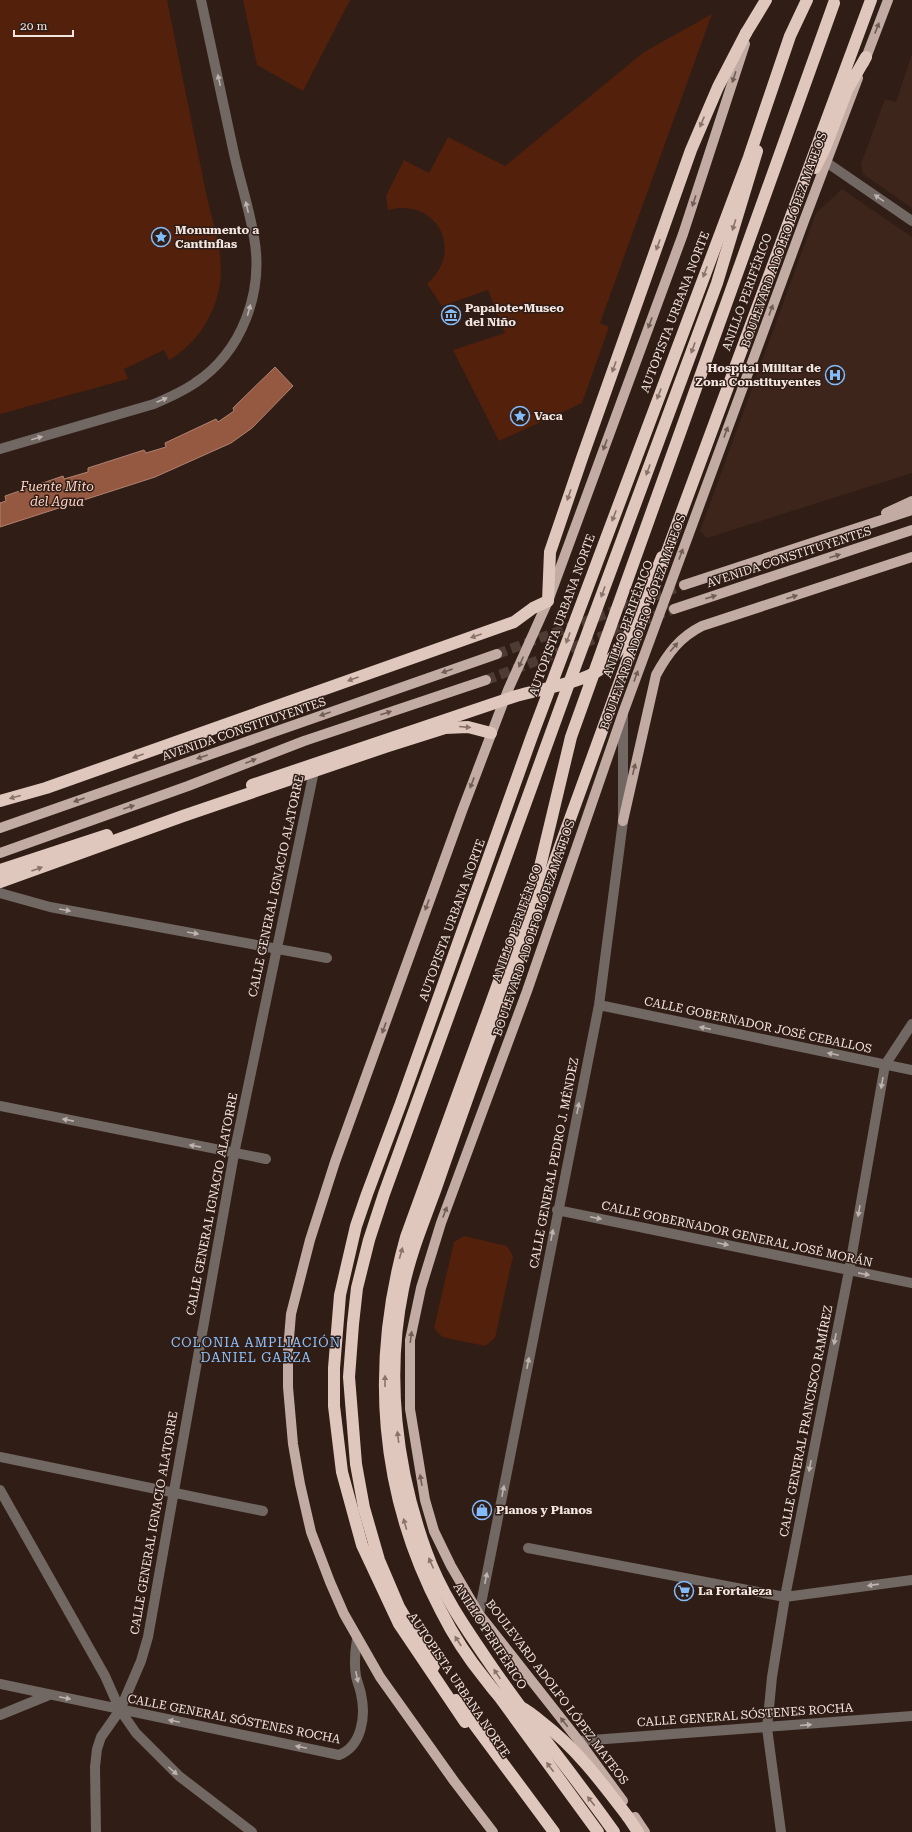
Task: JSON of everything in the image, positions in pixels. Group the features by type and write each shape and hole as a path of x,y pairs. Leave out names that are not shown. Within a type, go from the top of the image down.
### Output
{"highway":[{"path":"0,801 46,788 508,624 548,601 550,552 691,150 718,87 746,33 766,0"},
{"path":"554,1832 445,1683 399,1607 379,1560 364,1508 356,1464 351,1415 349,1377 357,1288 369,1240 384,1194 717,283 802,0"},
{"name":"AUTOPISTA URBANA NORTE","path":"546,1832 465,1722 399,1624 362,1545 342,1472 334,1406 334,1368 340,1295 354,1233 366,1194 407,1088 537,722 749,157 790,36 807,0"},
{"name":"AUTOPISTA URBANA NORTE","path":"598,1832 466,1653 449,1626 423,1575 405,1526 391,1465 385,1409 385,1354 390,1301 406,1237 539,871 571,737 835,0"},
{"path":"0,870 518,696 580,679 601,669 616,654 630,634 662,557 865,0"},
{"name":"ANILLO PERIFÉRICO","path":"614,1832 521,1710 465,1628 448,1600 426,1553 410,1502 395,1414 394,1378 403,1289 458,1124 870,0"},
{"path":"786,229 825,148 847,90 866,57"},
{"path":"0,882 314,771 445,728 468,727 491,733"},
{"path":"498,1695 523,1708 558,1734 586,1762 638,1832"}],"main road":[{"path":"494,1832 454,1781 380,1677 357,1639 330,1582 311,1532 293,1444 288,1387 288,1350 291,1314 310,1240 331,1174 491,733 508,690 548,601 683,234 759,0"},
{"name":"BOULEVARD ADOLFO LÓPEZ MATEOS","path":"645,1832 579,1741 479,1614 447,1559 434,1531 425,1500 410,1409 410,1340 421,1288 441,1223 527,991 623,713 826,162 888,0"},
{"path":"856,528 912,501"},
{"name":"AVENIDA CONSTITUYENTES","path":"684,585 912,510"},
{"name":"AVENIDA CONSTITUYENTES","path":"674,609 912,530"},
{"path":"622,821 656,675 665,659 682,638 702,626 912,557"},
{"name":"AVENIDA CONSTITUYENTES","path":"0,828 498,654"},
{"path":"0,853 188,786 304,740 486,680"}],"street":[{"path":"0,449 154,404 178,394 196,383 225,357 237,339 247,318 256,273 254,238 233,150 201,0"},
{"path":"826,162 912,221"},
{"name":"CALLE GENERAL PEDRO J. MÉNDEZ","path":"479,1614 557,1210 599,1005 622,821 623,713"},
{"name":"CALLE GENERAL IGNACIO ALATORRE","path":"96,1832 95,1767 98,1749 101,1737 120,1710 141,1661 148,1637 234,1154 314,771"},
{"path":"0,893 50,907 327,958"},
{"name":"CALLE GOBERNADOR JOSÉ CEBALLOS","path":"599,1005 912,1070"},
{"name":"CALLE GENERAL FRANCISCO RAMÍREZ","path":"781,1832 767,1728 772,1677 785,1597 849,1271 885,1065 912,1024"},
{"path":"0,1106 234,1154 266,1159"},
{"name":"CALLE GOBERNADOR GENERAL JOSÉ MORÁN","path":"557,1210 912,1284"},
{"path":"0,1457 263,1511"},
{"path":"0,1490 97,1662 120,1710 136,1734 166,1764 252,1832"},
{"path":"528,1548 785,1597 912,1580"},
{"name":"CALLE GENERAL SÓSTENES ROCHA","path":"0,1684 339,1755 345,1753 354,1744 358,1737 362,1720 361,1695 356,1676 354,1658 357,1639"},
{"path":"0,1715 50,1695"},
{"name":"CALLE GENERAL SÓSTENES ROCHA","path":"579,1741 912,1716"}],"shaded area":[{"path":"0,0 167,0 206,193 217,237 221,270 218,294 210,316 196,337 179,354 169,360 164,350 124,369 128,379 0,414"},
{"path":"243,0 350,0 303,91 257,65"},
{"path":"712,14 600,323 609,327 582,403 499,441 453,350 505,333 488,290 442,306 427,284 438,271 444,257 444,243 440,230 432,219 420,211 405,208 388,210 386,196 404,160 429,173 448,137 505,166 644,52"},
{"path":"912,54 912,208 863,174 861,164 885,99 896,102"},
{"name":"Hospital Militar de Zona Constituyentes","path":"842,189 912,237 912,473 707,538 700,531 816,213"},
{"path":"464,1236 507,1246 513,1256 495,1338 485,1346 442,1337 434,1328 454,1242"}],"water":[{"name":"Fuente Mito del Agua","path":"275,367 293,386 252,428 231,443 155,477 0,527 0,503 6,501 5,496 63,476 64,479 88,472 88,468 144,450 146,453 166,447 165,443 216,419 218,422 234,411 233,408"}],"tunnel":[{"path":"497,654 684,585"},
{"path":"486,680 674,609"}],"place":[{"name":"Monumento a Cantinflas","path":"161,237"},
{"name":"Papalote•Museo del Niño","path":"451,315"},
{"name":"Hospital Militar de Zona Constituyentes","path":"835,375"},
{"name":"Vaca","path":"520,416"},
{"name":"Pianos y Pianos","path":"482,1510"},
{"name":"La Fortaleza","path":"684,1591"}],"district":[{"name":"COLONIA AMPLIACIÓN DANIEL GARZA","path":"256,1350"}]}
